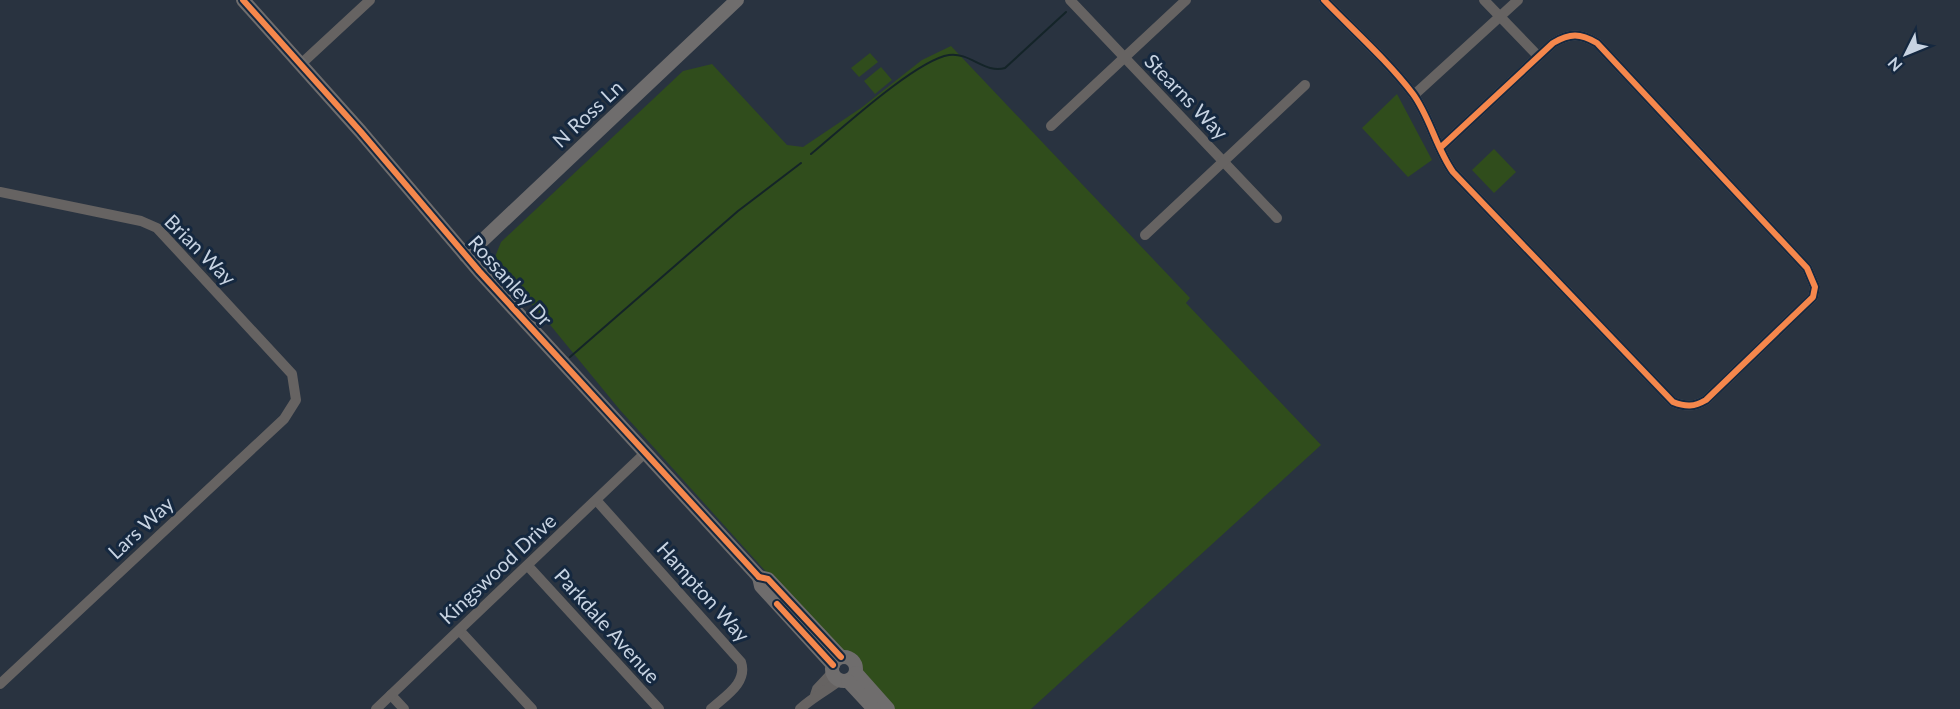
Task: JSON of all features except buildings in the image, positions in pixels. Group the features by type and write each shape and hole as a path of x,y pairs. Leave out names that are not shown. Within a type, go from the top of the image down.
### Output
{"main road":[{"name":"Rossanley Dr","path":"243,0 466,256 644,454 759,577 768,579 842,671"},
{"name":"N Ross Ln","path":"466,256 737,0"},
{"path":"842,671 874,709"},
{"path":"842,671 888,709"}],"street":[{"path":"301,64 370,0"},
{"name":"Stearns Way","path":"1070,0 1277,218"},
{"path":"1051,126 1186,0"},
{"path":"1324,0 1414,95 1440,148 1453,172 1673,402 1685,406 1696,405 1706,400 1807,305 1815,287 1807,268 1597,44 1585,36 1574,34 1553,43 1440,148"},
{"path":"1484,0 1538,56"},
{"path":"1414,95 1518,0"},
{"path":"1145,235 1305,85"},
{"name":"Brian Way","path":"0,192 141,221 157,228 292,374 296,392"},
{"name":"Lars Way","path":"0,684 284,419 294,405 296,392"},
{"name":"Kingswood Drive","path":"376,709 644,454"},
{"name":"Hampton Way","path":"597,501 741,662 744,670 739,683 711,709"},
{"name":"Parkdale Avenue","path":"528,566 659,709"},
{"path":"460,631 532,709"},
{"path":"800,709 816,695 817,689 842,671"},
{"path":"391,695 404,709"}],"green space":[{"path":"951,46 1190,298 1186,303 1321,445 1031,709 890,709 620,410 551,326 501,270 495,257 501,242 683,71 712,64 787,145 803,147 861,108 922,60"},
{"path":"870,53 878,62 859,77 851,68"},
{"path":"881,67 892,80 875,94 864,81"},
{"path":"1397,94 1432,160 1408,177 1362,128"},
{"path":"1494,149 1516,172 1494,193 1472,170"}],"waterway":[{"path":"811,154 917,69 949,55 964,57 991,68 1005,68 1066,12"},
{"path":"570,357 738,211 801,163"}],"cycle path":[{"path":"243,0 361,132 479,271 759,577"},
{"path":"1324,0 1381,57 1413,94 1419,103 1442,153 1453,172 1673,402 1690,406 1706,400 1813,297 1815,287 1807,268 1597,43 1585,37 1570,36 1553,43 1440,148"},
{"path":"759,577 768,579 841,657"},
{"path":"777,604 833,665"}]}
